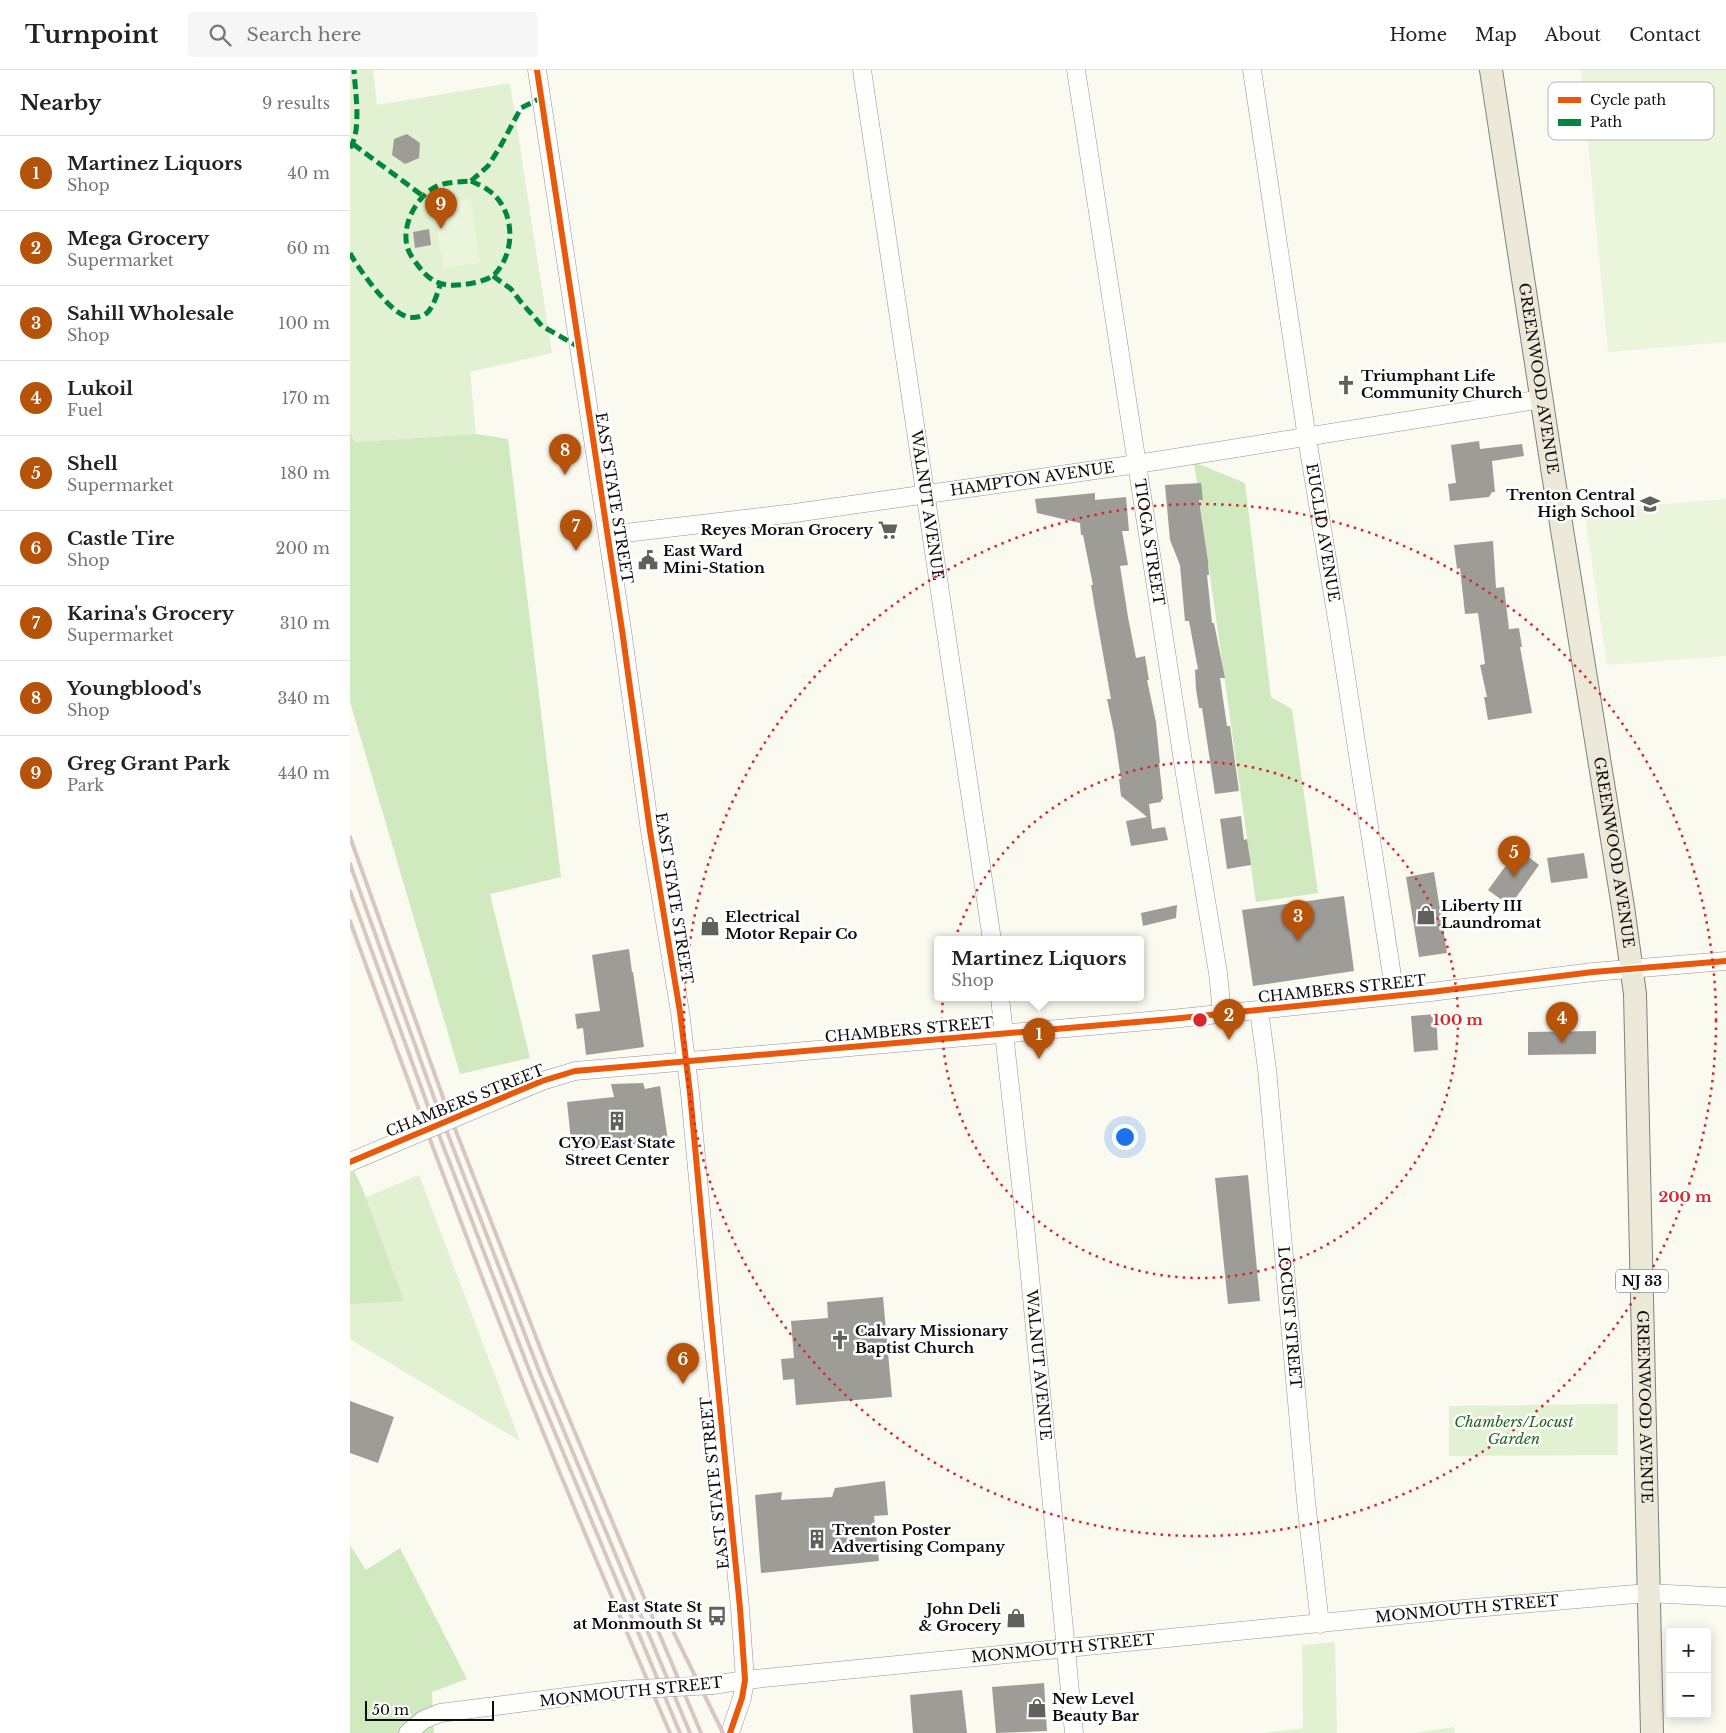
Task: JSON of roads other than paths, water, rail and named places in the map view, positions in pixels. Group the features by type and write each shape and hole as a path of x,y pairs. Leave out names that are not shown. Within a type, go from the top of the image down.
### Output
{"main road":[{"name":"GREENWOOD AVENUE","path":"1491,70 1624,907 1636,1006 1652,1733"}],"street":[{"name":"EAST STATE STREET","path":"536,70 608,535 650,832 686,1062 740,1608 745,1680 742,1698 731,1731"},
{"name":"WALNUT AVENUE","path":"862,70 991,936"},
{"name":"TIOGA STREET","path":"1076,70 1218,974 1222,1013"},
{"name":"EUCLID AVENUE","path":"1252,70 1394,995"},
{"name":"HAMPTON AVENUE","path":"608,535 795,513 1137,464 1542,399"},
{"name":"CHAMBERS STREET","path":"350,1162 542,1081 575,1071 1259,1010 1593,972 1726,961"},
{"name":"WALNUT AVENUE","path":"1000,1001 1023,1204 1074,1733"},
{"name":"LOCUST STREET","path":"1259,1010 1306,1502 1320,1624"},
{"name":"MONMOUTH STREET","path":"408,1733 424,1720 440,1712 621,1690 713,1685 745,1680 1450,1610 1648,1593 1726,1597"}],"railway":[{"path":"350,837 445,1103 550,1373 701,1733"},
{"path":"350,864 437,1106 541,1376 690,1733"},
{"path":"350,891 429,1109 533,1380 680,1733"},
{"path":"350,921 435,1153 524,1385 670,1733"},
{"path":"671,1627 723,1733"}],"place":[{"name":"Greg Grant Park","path":"441,229"},
{"name":"Triumphant Life Community Church","path":"1346,385"},
{"name":"Youngblood's","path":"565,475"},
{"name":"Trenton Central High School","path":"1650,504"},
{"name":"Reyes Moran Grocery","path":"888,530"},
{"name":"Karina's Grocery","path":"576,551"},
{"name":"East Ward Mini-Station","path":"648,560"},
{"name":"Shell","path":"1514,877"},
{"name":"Liberty III Laundromat","path":"1426,915"},
{"name":"Electrical Motor Repair Co","path":"710,926"},
{"name":"Sahill Wholesale","path":"1298,941"},
{"name":"Mega Grocery","path":"1229,1040"},
{"name":"Lukoil","path":"1562,1043"},
{"name":"Martinez Liquors","path":"1039,1059"},
{"name":"CYO East State Street Center","path":"617,1121"},
{"name":"Calvary Missionary Baptist Church","path":"840,1340"},
{"name":"Castle Tire","path":"683,1384"},
{"name":"Trenton Poster Advertising Company","path":"817,1539"},
{"name":"East State St at Monmouth St","path":"717,1616"},
{"name":"John Deli & Grocery","path":"1016,1618"},
{"name":"New Level Beauty Bar","path":"1037,1708"}],"park label":[{"name":"Chambers/Locust Garden","path":"1514,1430"}]}
